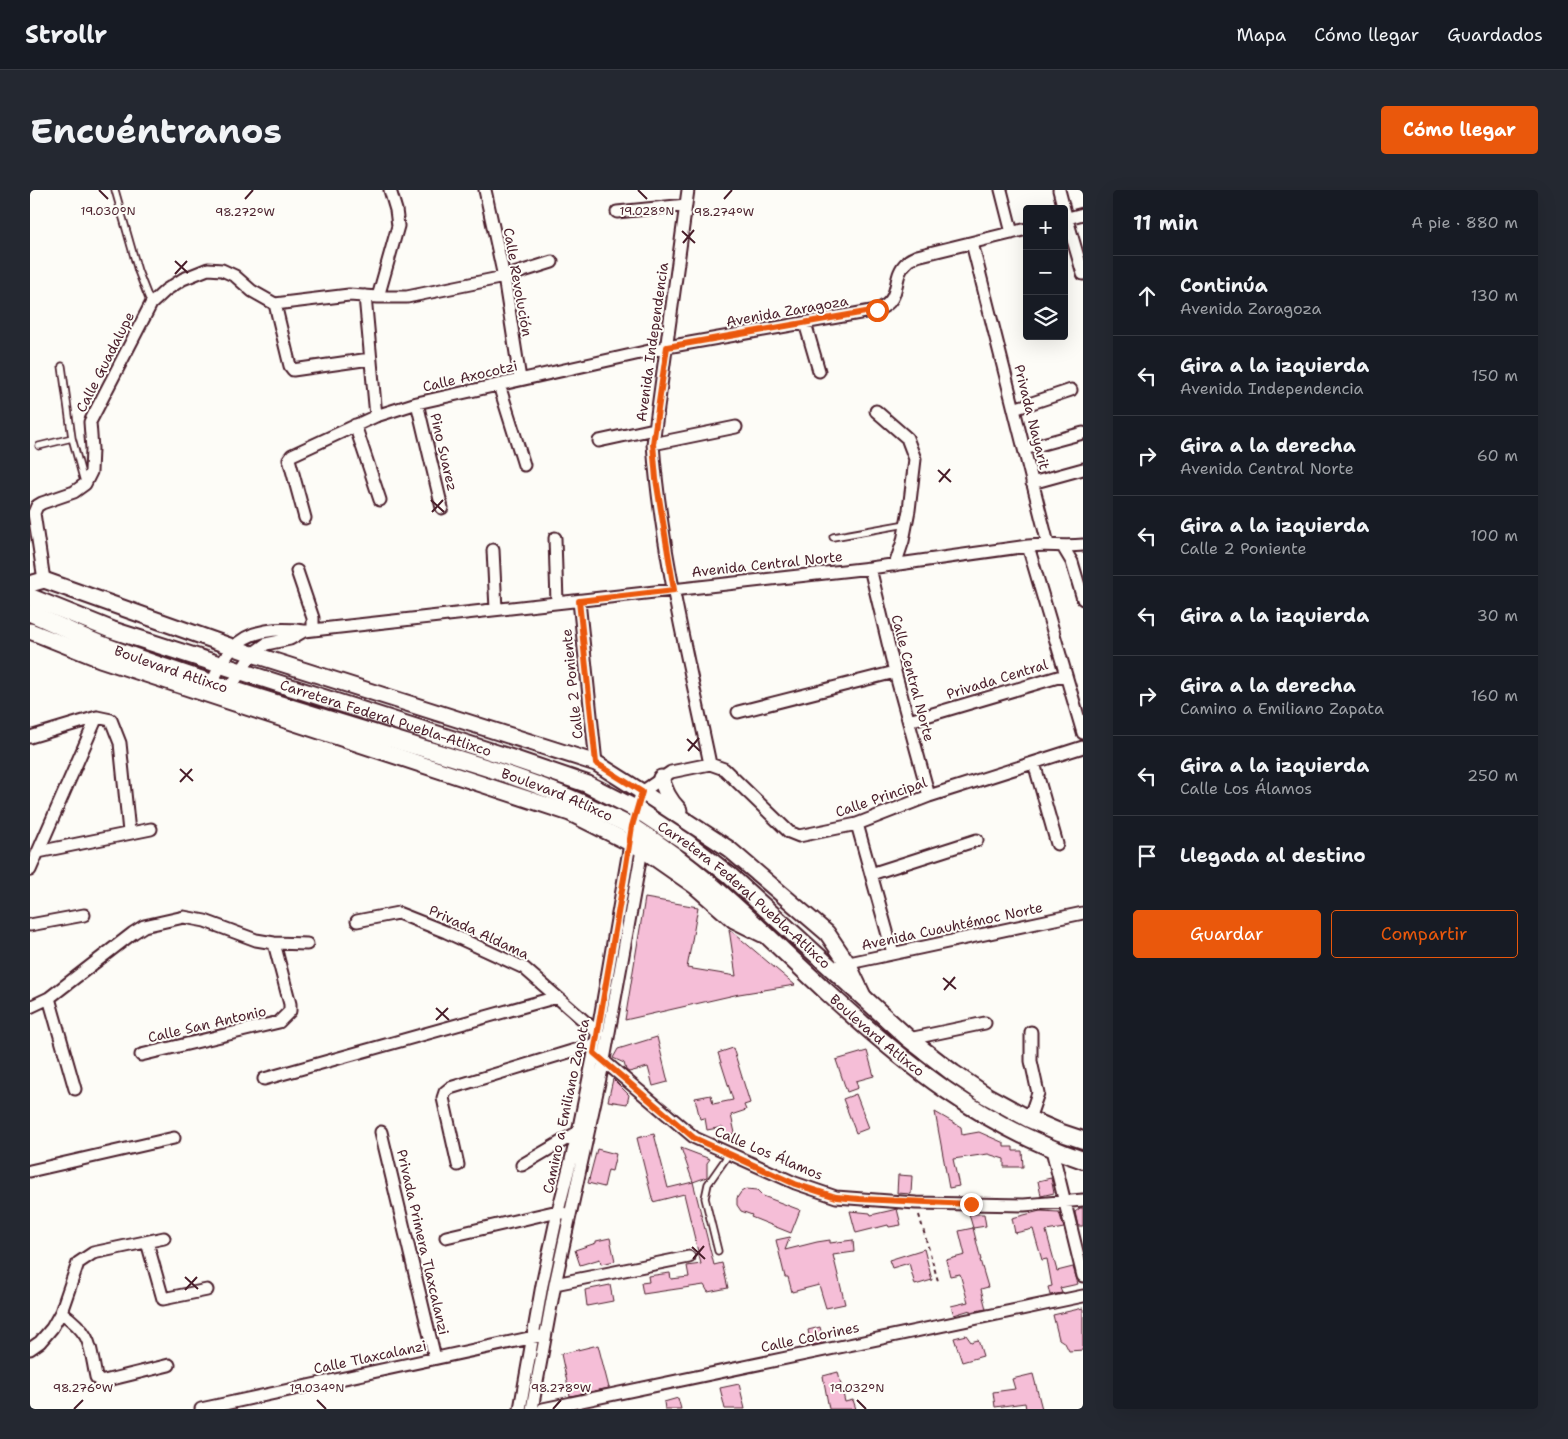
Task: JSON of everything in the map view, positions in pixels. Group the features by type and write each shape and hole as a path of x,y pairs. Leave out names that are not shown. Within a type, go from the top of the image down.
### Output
{"main road":[{"name":"Carretera Federal Puebla-Atlixco","path":"30,596 112,630 587,784 642,814 689,844 729,875 909,1039 952,1073 987,1096 1029,1119 1058,1132 1083,1140"},
{"name":"Boulevard Atlixco","path":"30,613 209,688 509,775 577,800 708,882 829,994 898,1055 942,1089 1020,1135 1052,1150 1083,1160"}],"street":[{"name":"Calle Revolución","path":"485,190 504,277 520,380"},
{"name":"Avenida Independencia","path":"688,190 653,444 656,479 674,590 710,764"},
{"path":"1001,190 1012,233"},
{"path":"1059,190 1063,205"},
{"path":"378,297 398,226 396,210 390,191"},
{"path":"617,212 686,205"},
{"path":"1068,214 1083,214"},
{"path":"1068,224 1083,274"},
{"name":"Avenida Zaragoza","path":"667,347 877,310 886,307 893,298 900,274 906,262 917,256 1023,230"},
{"name":"Privada Nayarit","path":"972,243 1048,544"},
{"path":"151,304 166,290 183,279 208,269 222,270 235,276 252,291 275,304 349,295 407,296 504,277 552,262"},
{"path":"365,296 376,416"},
{"name":"Calle Guadalupe","path":"85,484 92,472 90,422 151,304"},
{"path":"275,304 290,366 294,370 370,359"},
{"path":"805,323 819,371"},
{"name":"Calle Axocotzi","path":"305,518 289,459 292,455 355,425 417,403 667,347"},
{"path":"500,385 524,465"},
{"path":"1014,409 1071,390"},
{"name":"Pino Suarez","path":"417,403 442,508"},
{"path":"876,411 907,438 915,459 903,541 895,565"},
{"path":"355,425 380,500"},
{"path":"653,444 736,427"},
{"path":"599,441 654,429"},
{"path":"1024,449 1083,433"},
{"name":"Privada Nayarit","path":"1032,483 1083,469"},
{"path":"85,484 74,492 36,506 34,513 37,582 232,648 596,763 665,792 671,802 692,824"},
{"path":"555,538 557,603"},
{"name":"Avenida Central Norte","path":"209,688 232,648 245,638 262,631 286,629 308,631 870,568 1028,546 1048,544 1064,547 1083,545"},
{"path":"1028,546 1083,733"},
{"path":"1064,547 1072,562 1083,599"},
{"path":"493,550 496,609"},
{"name":"Calle Central Norte","path":"870,568 895,672 929,796"},
{"path":"296,571 313,618 308,631"},
{"name":"Calle 2 Poniente","path":"579,601 596,763"},
{"path":"30,630 100,659 209,688"},
{"name":"Avenida Central Norte","path":"227,694 252,654 266,644 290,639 308,631"},
{"path":"738,712 895,672"},
{"name":"Privada Central","path":"908,721 1065,675"},
{"path":"30,737 97,717 111,720 120,743 129,832"},
{"path":"30,870 97,717"},
{"name":"Calle Principal","path":"710,764 724,769 789,832 799,836 857,824 929,796 1083,747"},
{"path":"1034,763 1057,844"},
{"path":"642,814 653,788 671,772 710,764"},
{"path":"653,788 692,824 729,849 827,933 848,964 864,999"},
{"name":"Camino a Emiliano Zapata","path":"520,1409 532,1336 558,1211 578,1132 642,814"},
{"name":"Camino a Emiliano Zapata","path":"532,1409 569,1214 604,1060 642,814"},
{"path":"857,824 893,953"},
{"path":"38,852 151,828"},
{"path":"871,874 977,840"},
{"name":"Privada Aldama","path":"357,921 398,913 446,932 524,968 558,997 596,1043"},
{"name":"Avenida Cuauhtémoc Norte","path":"828,966 848,964 1083,913"},
{"path":"30,925 84,915"},
{"path":"30,1007 49,998 133,933 144,926 158,922 184,917 205,921 256,940 274,943 307,944"},
{"name":"Calle San Antonio","path":"141,1055 279,1022 290,1010 290,1004 274,943"},
{"path":"264,1079 558,997"},
{"path":"49,998 75,1089"},
{"path":"909,1039 985,1023"},
{"path":"1029,1119 1038,1093 1031,1061 1031,1032"},
{"path":"458,1165 442,1098 445,1092 450,1088 596,1043"},
{"name":"Calle Los Álamos","path":"596,1043 604,1060 694,1138 795,1184 836,1197 916,1203 1024,1205 1083,1200"},
{"name":"Privada Primera Tlaxcalanzi","path":"382,1132 435,1358"},
{"path":"522,1165 578,1132"},
{"path":"30,1171 174,1138"},
{"path":"1052,1150 1083,1276"},
{"path":"446,1237 558,1211 569,1214"},
{"path":"30,1349 40,1342 52,1328 61,1312 78,1263 92,1253 164,1238"},
{"path":"147,1242 163,1300 207,1290"},
{"path":"555,1284 689,1257"},
{"name":"Calle Colorines","path":"543,1409 1083,1296"},
{"path":"61,1312 77,1324 89,1338 96,1377 100,1382 169,1365"},
{"name":"Calle Tlaxcalanzi","path":"201,1409 532,1336 546,1335"}],"lane":[{"name":"Calle Guadalupe","path":"115,190 138,271 151,304"},
{"path":"62,366 72,438 85,484"},
{"path":"39,446 72,438"},
{"path":"833,537 906,524"},
{"path":"718,1251 705,1198 708,1184 729,1154"}],"path":[{"path":"916,1203 938,1281"}],"building":[{"path":"645,898 698,907 687,968 736,976 729,929 795,985 739,994 625,1020"},
{"path":"657,1037 668,1082 653,1086 648,1067 629,1072 626,1070 624,1063 613,1058 618,1049"},
{"path":"733,1048 750,1103 744,1105 746,1110 731,1115 735,1133 725,1135 723,1127 707,1130 705,1118 700,1119 695,1098 711,1095 713,1104 733,1100 718,1053"},
{"path":"867,1051 874,1076 856,1081 858,1088 847,1092 836,1060"},
{"path":"613,1079 629,1095 627,1104 608,1101"},
{"path":"856,1094 869,1128 856,1133 843,1099"},
{"path":"935,1112 961,1127 962,1135 979,1132 1004,1143 1004,1147 1013,1147 1013,1151 1022,1151 1023,1167 1004,1167 1004,1159 988,1154 953,1159 959,1186 949,1188"},
{"path":"654,1134 668,1188 693,1182 714,1265 722,1263 728,1288 708,1292 704,1285 643,1294 641,1283 649,1282 648,1276 670,1273 671,1279 689,1277 687,1266 701,1264 684,1194 653,1202 637,1138"},
{"path":"681,1148 710,1159 707,1163 707,1177 693,1182"},
{"path":"597,1149 616,1154 612,1171 608,1170 604,1187 588,1183"},
{"path":"898,1175 912,1176 911,1194 897,1193"},
{"path":"1051,1178 1054,1193 1041,1196 1038,1181"},
{"path":"746,1189 757,1190 763,1196 800,1210 791,1233 741,1211 737,1205 737,1198"},
{"path":"1083,1208 1083,1226 1078,1226 1075,1212"},
{"path":"897,1209 901,1225 889,1227 888,1225 856,1233 850,1211 870,1213 871,1215"},
{"path":"1040,1211 1059,1212 1064,1228 1046,1231 1057,1271 1073,1267 1078,1284 1060,1288 1062,1293 1050,1295 1048,1287 1052,1286 1047,1259 1042,1260 1033,1229 1015,1233 1012,1218"},
{"path":"969,1214 984,1214 986,1226 973,1228"},
{"path":"973,1228 988,1287 981,1289 986,1309 970,1312 970,1310 954,1315 951,1306 968,1302 960,1274 950,1276 946,1260 965,1255 959,1231"},
{"path":"790,1237 785,1250 830,1240 830,1243 853,1240 854,1252 833,1255 845,1304 826,1308 819,1285 792,1292 788,1277 785,1277 776,1240"},
{"path":"610,1238 615,1261 601,1264 600,1259 580,1265 575,1250 596,1243 596,1241"},
{"path":"924,1249 932,1280 915,1285 909,1263 892,1268 889,1260"},
{"path":"610,1285 613,1301 587,1306 585,1290"},
{"path":"1083,1308 1083,1350 1069,1351 1065,1343 1059,1339 1053,1315"},
{"path":"820,1327 824,1343 811,1345 808,1330"},
{"path":"966,1335 971,1342 978,1340 983,1356 962,1362 954,1338"},
{"path":"598,1345 609,1388 570,1396 561,1354"},
{"path":"838,1372 845,1402 853,1400 856,1409 829,1409 823,1376"},
{"path":"1033,1374 1042,1409 1026,1409 1025,1403 995,1407 993,1392 1015,1389 1012,1379"},
{"path":"739,1384 745,1409 725,1409 720,1388"},
{"path":"678,1398 681,1409 665,1409 664,1402"}],"route":[{"path":"877,310 667,347 653,444 656,479 674,590 579,601 596,763 642,792 632,826 594,1053 694,1138 795,1184 836,1197 916,1203 971,1204"}]}
